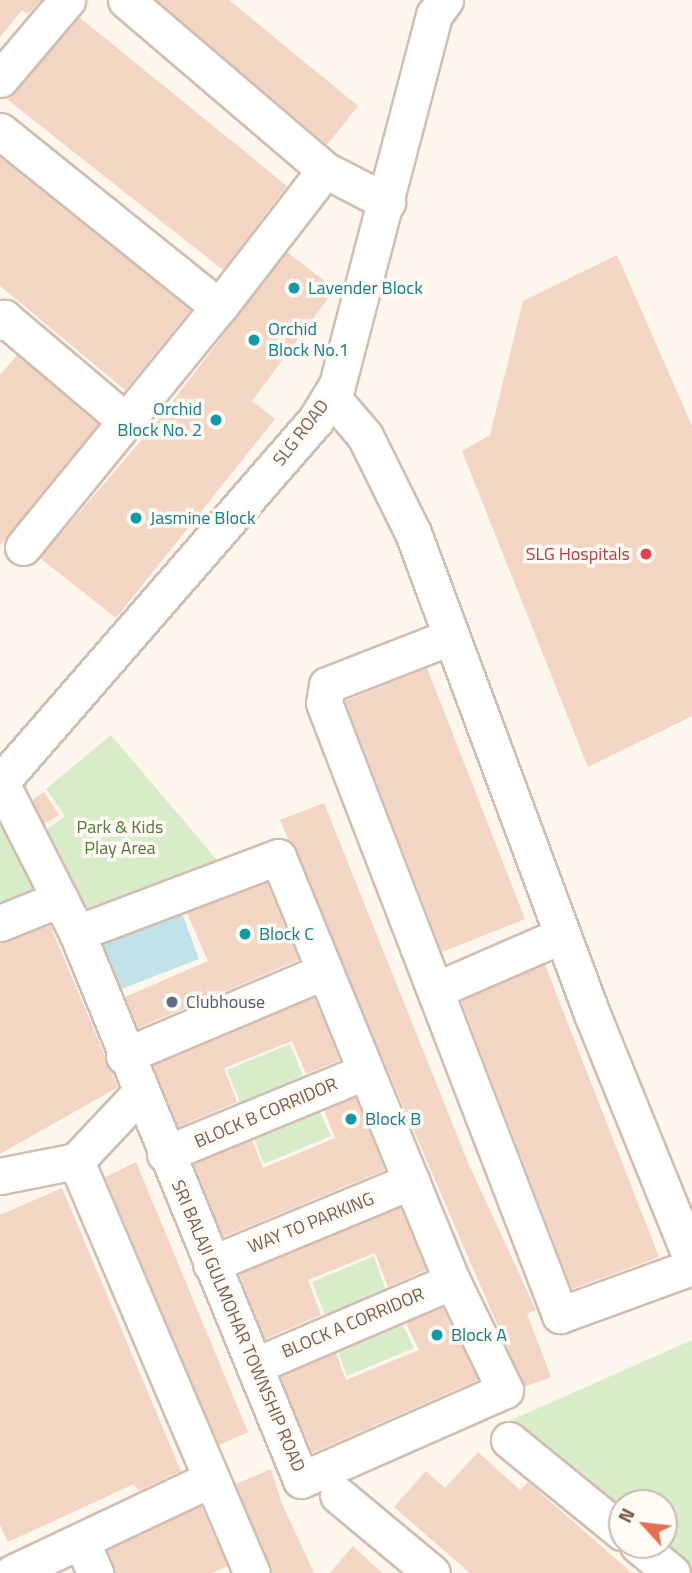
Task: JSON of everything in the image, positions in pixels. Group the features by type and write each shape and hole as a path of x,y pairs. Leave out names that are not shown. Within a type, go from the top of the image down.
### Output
{"street":[{"path":"0,79 67,0"},
{"path":"126,0 325,170 387,202"},
{"name":"SLG ROAD","path":"0,782 331,396 387,202 435,15 445,0"},
{"path":"0,131 219,307"},
{"path":"23,547 219,307 325,170"},
{"path":"1,318 125,421"},
{"path":"331,396 365,436 413,533 562,936 692,1260"},
{"path":"450,637 327,685 322,692 438,989 560,1315 692,1266"},
{"name":"SRI BALAJI GULMOHAR TOWNSHIP ROAD","path":"0,782 77,933 124,1056 301,1480 505,1390 452,1281 278,857 77,933"},
{"path":"0,923 60,899"},
{"path":"438,989 562,936"},
{"path":"124,1056 325,971"},
{"name":"BLOCK B CORRIDOR","path":"165,1154 366,1071"},
{"path":"0,1176 76,1161 140,1093"},
{"path":"76,1161 209,1480 252,1573"},
{"name":"WAY TO PARKING","path":"211,1264 411,1181"},
{"name":"BLOCK A CORRIDOR","path":"254,1366 452,1281"},
{"path":"509,1440 608,1521"},
{"path":"12,1573 209,1480"},
{"path":"338,1495 432,1573"},
{"path":"81,1541 95,1573"},
{"path":"655,1559 672,1573"}],"green space":[{"name":"Park & Kids Play Area","path":"111,735 217,860 88,918 41,834 65,816 46,789"},
{"path":"8,821 48,899 0,917 0,827"},
{"path":"290,1044 309,1090 246,1117 227,1070"},
{"path":"313,1097 331,1136 264,1164 248,1123"},
{"path":"374,1256 390,1302 330,1328 312,1282"},
{"path":"395,1309 414,1348 347,1376 332,1335"},
{"path":"692,1340 692,1573 674,1559 678,1559 678,1489 608,1489 608,1505 507,1422"}],"water":[{"path":"178,903 199,959 116,991 95,936"}],"building":[{"path":"0,0 41,0 28,14 22,10 0,37"},
{"path":"157,0 229,0 358,106 327,145"},
{"path":"79,17 287,186 223,270 8,100"},
{"path":"0,157 191,310 125,390 0,286"},
{"path":"287,252 335,289 252,401 275,419 116,618 40,558 152,428"},
{"path":"617,255 692,426 692,716 588,767 462,451 490,435 523,301"},
{"path":"17,355 98,424 0,545 0,375"},
{"path":"427,668 525,919 442,952 345,701"},
{"path":"44,792 59,815 44,824 32,800"},
{"path":"324,803 469,1165 536,1310 527,1314 551,1377 524,1387 280,820"},
{"name":"Block C","path":"267,883 299,960 138,1028 125,997 208,961 187,913"},
{"path":"50,925 118,1087 0,1154 0,943"},
{"path":"545,965 659,1257 572,1289 461,1001"},
{"path":"314,998 340,1060 306,1074 292,1041 224,1068 237,1102 178,1127 153,1066"},
{"path":"355,1097 385,1170 223,1237 193,1164 252,1140 263,1168 335,1138 324,1110"},
{"path":"136,1162 248,1432 219,1445 105,1177"},
{"path":"62,1188 181,1471 138,1491 134,1484 8,1542 0,1525 0,1215"},
{"path":"400,1207 426,1270 388,1287 375,1253 308,1280 321,1315 265,1339 239,1274"},
{"path":"442,1307 478,1380 312,1453 280,1377 336,1353 346,1380 419,1350 406,1323"},
{"path":"478,1452 520,1490 528,1482 608,1552 608,1559 616,1559 632,1573 470,1573 394,1507 426,1471 445,1488"},
{"path":"271,1469 282,1504 314,1573 272,1573 236,1484"},
{"path":"201,1506 227,1566 212,1573 115,1573 107,1550"},
{"path":"353,1546 382,1573 330,1573"}],"place":[{"name":"Lavender Block","path":"294,288"},
{"name":"Orchid Block No.1","path":"254,340"},
{"name":"Orchid Block No. 2","path":"216,420"},
{"name":"Jasmine Block","path":"136,518"},
{"name":"SLG Hospitals","path":"646,554"},
{"name":"Block C","path":"245,934"},
{"name":"Clubhouse","path":"172,1002"},
{"name":"Block B","path":"351,1119"},
{"name":"Block A","path":"437,1335"}]}
